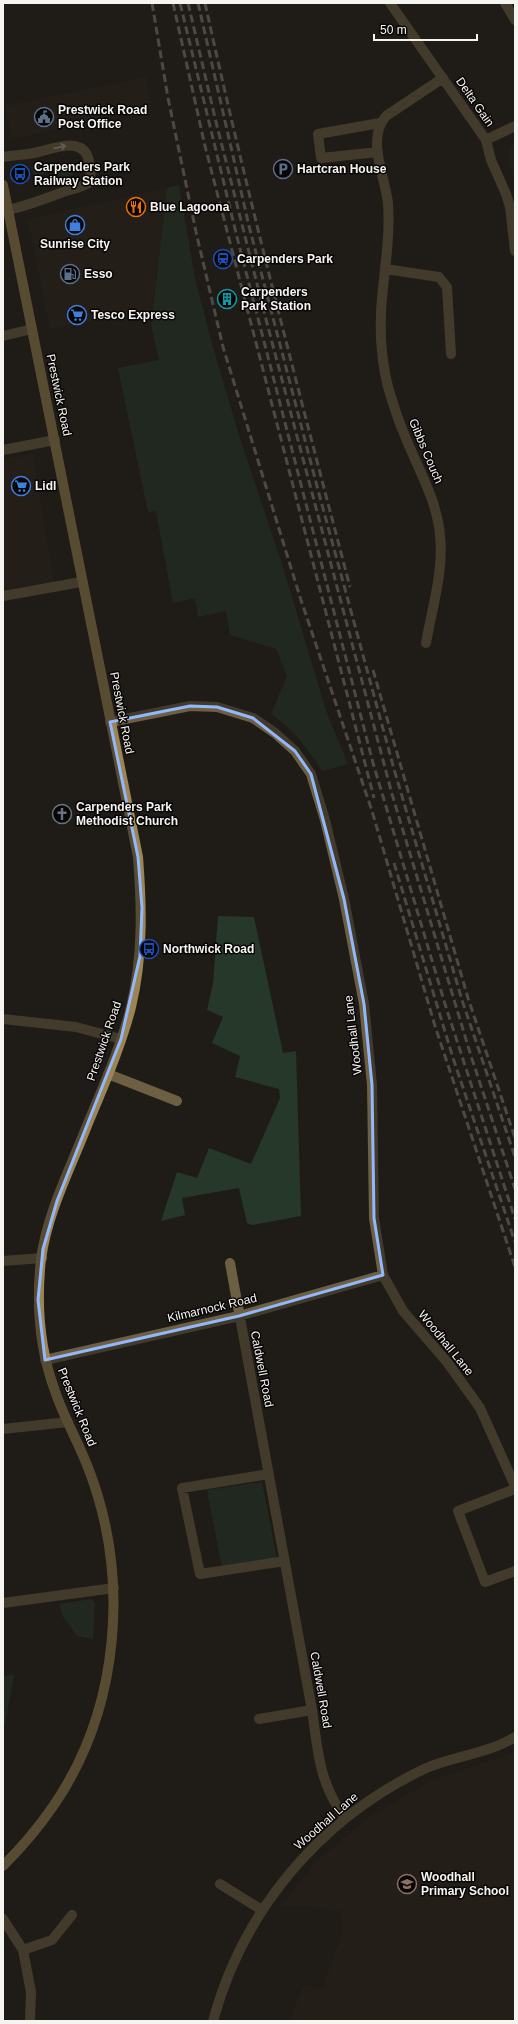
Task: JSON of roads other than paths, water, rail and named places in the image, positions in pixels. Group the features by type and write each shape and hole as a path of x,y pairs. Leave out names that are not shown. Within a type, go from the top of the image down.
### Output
{"main road":[{"name":"Prestwick Road","path":"3,185 55,440 81,582 138,857 142,908 140,956 130,1008 121,1039 108,1074 57,1201 42,1258 38,1300 40,1330 45,1360 54,1391 89,1470 102,1511 110,1549 114,1588 112,1641 102,1694 86,1742 74,1769 56,1802 32,1835 3,1866"}],"street":[{"name":"Delta Gain","path":"390,3 486,140 491,160 506,194 515,251"},
{"path":"505,3 515,20"},
{"path":"378,152 321,158 318,134 380,123 386,116 443,78"},
{"name":"Gibbs Couch","path":"380,123 377,132 378,152 388,203 388,241 382,310 382,363 404,435 432,497 440,534 440,565 426,643"},
{"path":"486,140 515,126"},
{"path":"3,157 70,145 80,147 85,151 91,173 90,182 83,186 32,204 8,210"},
{"path":"385,269 439,277 447,287 451,354"},
{"path":"3,336 32,329"},
{"path":"3,450 55,440"},
{"path":"3,596 81,582"},
{"name":"Woodhall Lane","path":"110,722 190,706 217,707 253,718 275,732 295,751 311,774 325,820 344,899 364,1004 372,1085 374,1218 383,1275 403,1311 448,1362 480,1408 515,1487"},
{"path":"3,1019 76,1027 121,1039"},
{"path":"108,1074 177,1102"},
{"path":"3,1262 42,1258"},
{"name":"Caldwell Road","path":"230,1263 324,1780 334,1804 345,1818"},
{"name":"Kilmarnock Road","path":"45,1360 239,1316 383,1275"},
{"path":"3,1429 68,1422"},
{"path":"269,1474 182,1488 200,1574 285,1561"},
{"path":"515,1487 458,1511 485,1582 515,1571"},
{"path":"3,1602 114,1588"},
{"path":"259,1719 312,1710"},
{"name":"Woodhall Lane","path":"213,2021 226,1980 241,1946 262,1910 305,1854 345,1818 374,1797 421,1771 444,1761 498,1745 515,1737"},
{"path":"220,1884 262,1910"},
{"path":"24,1950 52,1940 72,1914"},
{"path":"3,1920 24,1950 30,1992 30,2021"}],"railway":[{"path":"152,3 168,98 196,232 223,347 300,597 372,811 435,1026 515,1267"},
{"path":"173,3 205,146 374,798"},
{"path":"180,3 238,241 373,763 445,1004 515,1219"},
{"path":"188,3 216,122 268,327 392,794 471,1056 515,1189"},
{"path":"198,3 249,226 318,490 394,769 462,1000 515,1157"},
{"path":"205,3 256,223 350,587"},
{"path":"373,670 468,998 515,1138"},
{"path":"394,863 453,1058 515,1242"}],"place":[{"name":"Prestwick Road Post Office","path":"44,117"},
{"name":"Hartcran House","path":"283,169"},
{"name":"Carpenders Park Railway Station","path":"20,174"},
{"name":"Blue Lagoona","path":"136,207"},
{"name":"Sunrise City","path":"75,225"},
{"name":"Carpenders Park","path":"223,259"},
{"name":"Esso","path":"70,274"},
{"name":"Carpenders Park Station","path":"227,299"},
{"name":"Tesco Express","path":"77,315"},
{"name":"Lidl","path":"21,486"},
{"name":"Carpenders Park Methodist Church","path":"62,814"},
{"name":"Northwick Road","path":"149,949"},
{"name":"Woodhall Primary School","path":"407,1884"}]}
